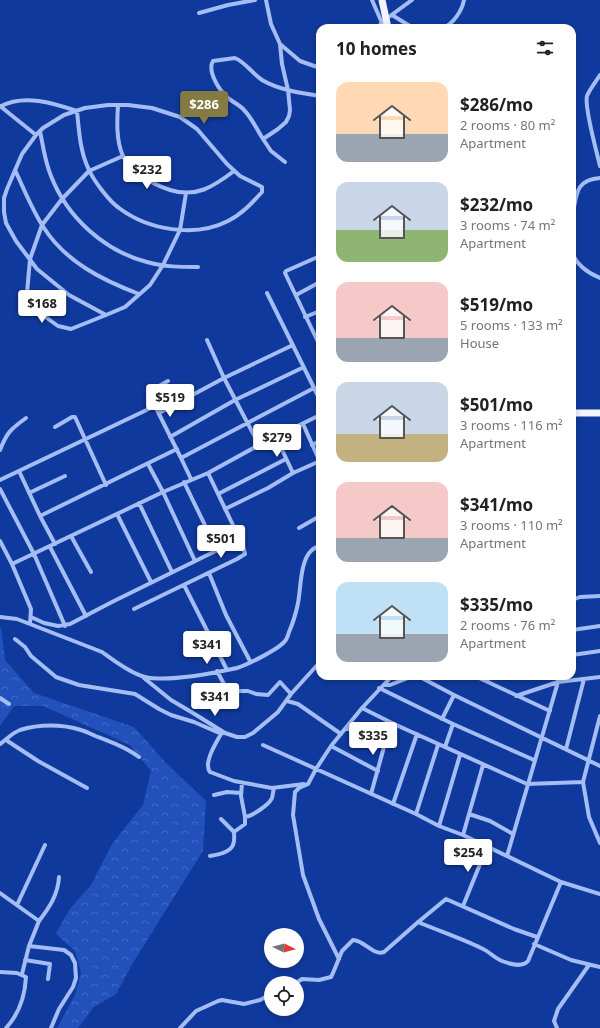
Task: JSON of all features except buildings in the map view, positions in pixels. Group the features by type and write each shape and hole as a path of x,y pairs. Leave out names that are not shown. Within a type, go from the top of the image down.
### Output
{"main road":[{"path":"382,0 388,24"},
{"path":"576,413 600,413"}],"street":[{"path":"199,13 254,0"},
{"path":"263,139 286,122 290,110 280,44 271,24 266,0"},
{"path":"372,0 387,19 401,24"},
{"path":"381,24 412,0"},
{"path":"450,24 461,10 464,0"},
{"path":"385,24 387,19"},
{"path":"280,44 288,49 300,61 316,67"},
{"path":"285,162 271,151 245,110 225,96 220,89 211,69 211,64 213,61 235,58 262,80 288,90 316,95"},
{"path":"600,76 587,94 586,101 600,166"},
{"path":"36,136 0,106 10,101 48,102 77,111"},
{"path":"77,111 83,155 89,171 117,208 152,225 180,230 212,227 228,221 248,208 262,192 263,188 261,185 240,176 234,171 197,129 180,117 152,108 108,105 77,111 64,115 40,131 22,154 7,189 4,198 6,223 37,269 69,295 106,315"},
{"path":"118,105 117,126 123,156 131,166 153,184 186,194 196,193 212,186 234,171"},
{"path":"40,131 51,176 62,198 78,220 98,238 117,250 134,258 163,266 198,267"},
{"path":"123,156 89,171 62,198 42,225 30,259 27,293 31,303 40,313 58,326 71,330 125,307 150,285 163,266 180,230 186,194"},
{"path":"15,170 42,225 61,247 84,267 101,278 139,294"},
{"path":"576,200 579,187 583,182 600,178"},
{"path":"316,258 286,271 286,277 296,294 305,317 316,335"},
{"path":"576,260 583,269 600,278"},
{"path":"296,294 316,284"},
{"path":"267,292 316,392"},
{"path":"305,317 316,313"},
{"path":"206,340 259,445"},
{"path":"159,413 224,378 293,345"},
{"path":"170,437 235,400 304,367"},
{"path":"168,381 148,392 191,479"},
{"path":"181,458 314,388"},
{"path":"0,480 155,406"},
{"path":"55,427 72,417 75,417 86,438 106,485"},
{"path":"0,450 5,438 11,430 26,418"},
{"path":"12,564 184,482 208,473 259,445 316,418"},
{"path":"303,424 316,453"},
{"path":"276,437 293,473"},
{"path":"312,445 316,443"},
{"path":"40,516 177,450"},
{"path":"218,494 286,459"},
{"path":"226,509 268,488 293,473 316,463"},
{"path":"148,464 163,492 195,561"},
{"path":"19,471 55,544"},
{"path":"134,609 244,556 245,551 240,539 208,473"},
{"path":"29,493 65,476"},
{"path":"184,482 217,550"},
{"path":"0,489 34,554 65,626"},
{"path":"139,503 172,572"},
{"path":"117,514 152,582"},
{"path":"299,528 316,518"},
{"path":"71,536 91,572"},
{"path":"31,617 44,623 65,626 240,539"},
{"path":"0,540 31,609 30,624"},
{"path":"50,547 86,616"},
{"path":"144,677 173,678 226,670 245,665 250,661 266,654 286,640 296,610 303,568 307,556 312,549 316,548"},
{"path":"209,573 226,615 250,661"},
{"path":"184,585 226,670"},
{"path":"576,599 584,596 600,596"},
{"path":"0,617 17,619 102,652 113,660 144,677 171,700 193,712 223,733"},
{"path":"576,629 600,626"},
{"path":"15,639 25,647 31,656 56,677 79,685 136,694 171,715 237,737 253,733 278,712 291,694 316,666"},
{"path":"576,654 600,651"},
{"path":"216,671 225,686 231,692 248,690 256,694 268,695 279,682 281,682 291,694"},
{"path":"576,680 600,677"},
{"path":"566,748 584,679"},
{"path":"339,959 319,919 303,875 293,815 295,792 299,788 308,784 316,769 341,734 362,708 388,680"},
{"path":"383,685 402,680"},
{"path":"426,680 600,766"},
{"path":"483,680 550,711"},
{"path":"516,696 558,682 575,680"},
{"path":"506,856 558,682"},
{"path":"380,688 442,719 534,760"},
{"path":"442,719 454,695"},
{"path":"0,698 9,704"},
{"path":"287,701 298,704 341,734"},
{"path":"362,708 460,755 528,784 583,782"},
{"path":"600,716 590,761 583,782 589,817 598,835 600,843"},
{"path":"371,794 384,747 394,724"},
{"path":"445,748 453,724"},
{"path":"0,744 14,733 37,726 71,727 113,743 139,757"},
{"path":"347,728 384,747"},
{"path":"223,733 210,755 208,765 209,771 242,783 274,788 308,784"},
{"path":"393,804 417,734"},
{"path":"6,740 38,761 86,788"},
{"path":"416,814 438,744"},
{"path":"263,745 416,814 439,826 463,835 561,882 600,894"},
{"path":"332,746 378,771"},
{"path":"439,826 460,755"},
{"path":"463,835 483,765"},
{"path":"234,832 244,826 246,822 241,793 242,783"},
{"path":"245,817 252,815 269,803 272,798 274,788"},
{"path":"214,795 227,792 241,793"},
{"path":"469,814 490,821 513,834"},
{"path":"210,856 220,854 231,847 234,843 234,832 221,819"},
{"path":"17,906 45,844"},
{"path":"463,906 487,847"},
{"path":"22,974 29,946 39,921 49,909 54,898 59,877"},
{"path":"418,922 474,944 502,961 518,965 526,963 561,882"},
{"path":"0,893 39,921"},
{"path":"304,979 319,980 331,976 334,973 342,951 353,940 357,940 378,953 384,952 446,899 514,929 537,937"},
{"path":"534,944 571,960 600,967"},
{"path":"29,946 64,950 71,955 75,963 76,978 74,987 59,1009 51,1028"},
{"path":"26,960 50,964 48,979"},
{"path":"557,1028 554,1021 558,1009 589,965"},
{"path":"0,972 22,974 26,977 22,1001 17,1013 6,1028"},
{"path":"180,1028 196,1011 218,1001 222,1000 244,1004 264,998"}],"green space":[{"path":"1,627 5,660 34,693 134,727 166,763 206,801 203,851 134,961 116,994 94,1007 78,1028 57,1028 75,995 81,973 75,951 56,934 69,910 91,885 112,844 143,805 151,771 130,745 43,706 14,706 0,726"}]}
